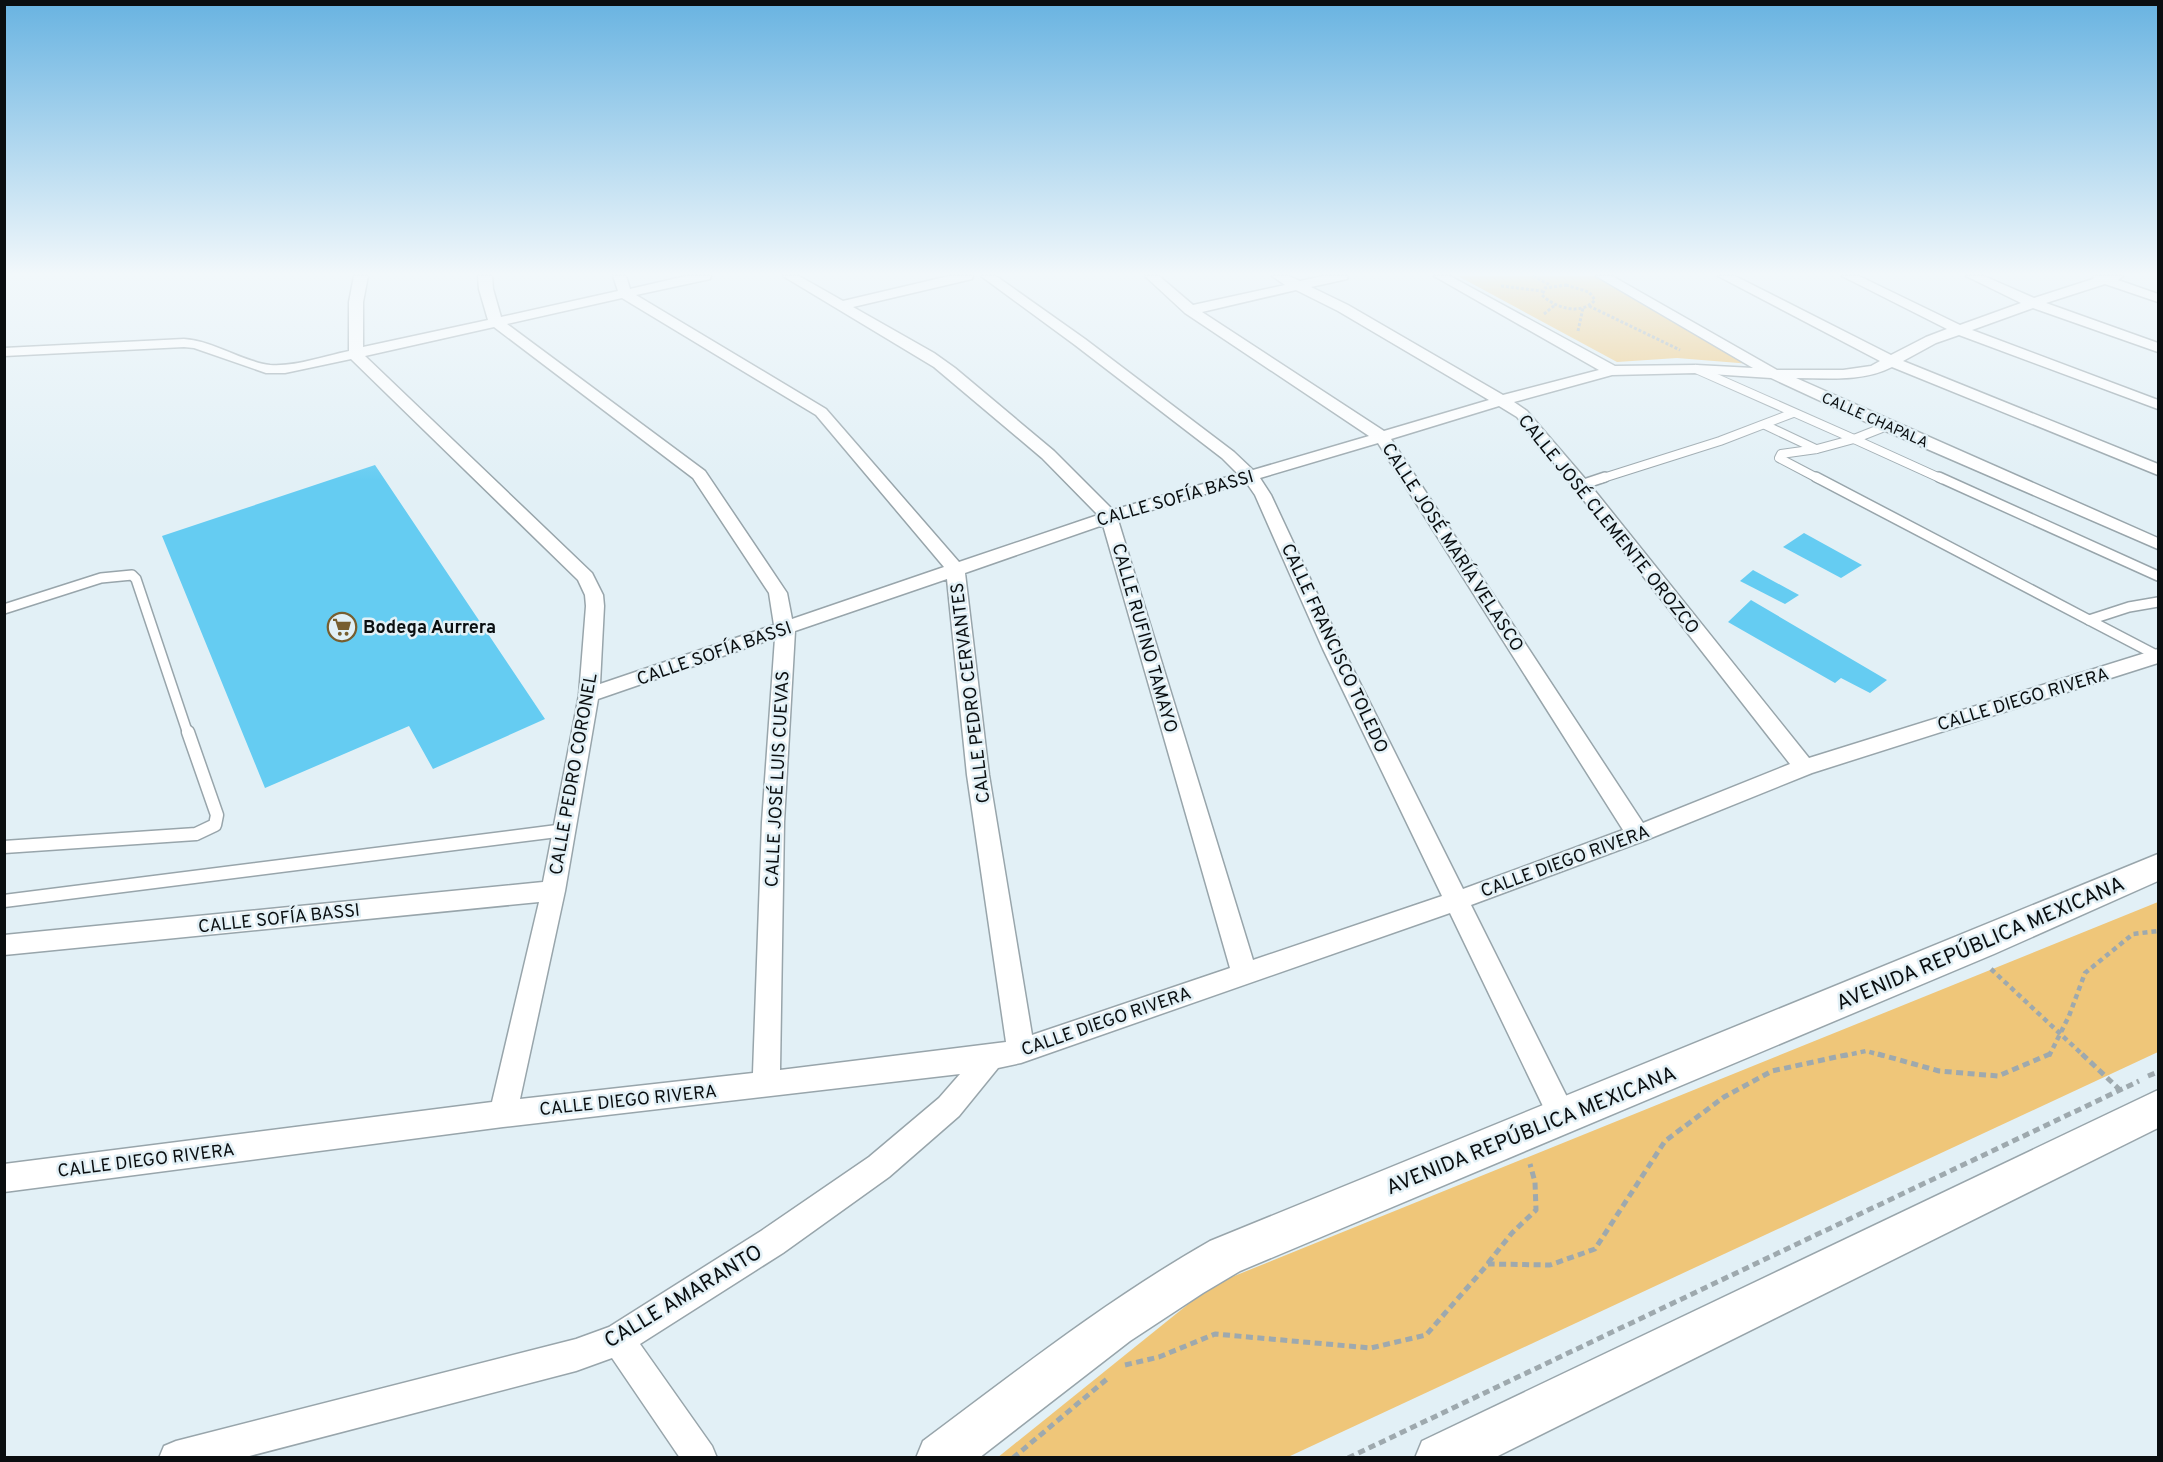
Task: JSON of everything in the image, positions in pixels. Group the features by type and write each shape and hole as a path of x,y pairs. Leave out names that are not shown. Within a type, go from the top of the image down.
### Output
{"main road":[{"name":"AVENIDA REPÚBLICA MEXICANA","path":"940,1458 1142,1306 1186,1277 1225,1256 1563,1118 2158,867"},
{"path":"1439,1458 1491,1448 2158,1108"}],"street":[{"path":"4,352 159,344"},
{"path":"197,344 273,370 402,344"},
{"path":"356,344 356,355"},
{"name":"CALLE JOSÉ LUIS CUEVAS","path":"525,344 699,475 778,593 784,630 773,822 766,1085"},
{"name":"CALLE PEDRO CERVANTES","path":"708,344 821,412 955,569 978,775 1021,1051"},
{"name":"CALLE RUFINO TAMAYO","path":"908,344 949,370 1047,453 1087,491 1109,517 1244,973"},
{"name":"CALLE FRANCISCO TOLEDO","path":"1080,344 1228,455 1250,476 1263,495 1333,649 1563,1118"},
{"name":"CALLE JOSÉ MARÍA VELASCO","path":"1242,344 1382,437 1638,834"},
{"name":"CALLE JOSÉ CLEMENTE OROZCO","path":"1406,344 1503,400 1522,414 1804,767"},
{"path":"1564,344 1612,371"},
{"name":"CALLE CHAPALA","path":"1722,344 1774,374 1887,426 2158,544"},
{"path":"1858,344 1893,362 2158,470"},
{"name":"CALLE SOFÍA BASSI","path":"589,695 1109,517 1547,387 1612,371 1696,369 1774,374 1844,374 1875,370 1924,344"},
{"path":"1997,344 2158,405"},
{"name":"CALLE PEDRO CORONEL","path":"356,355 586,577 594,595 589,695 553,891 504,1114"},
{"name":"CALLE DIEGO RIVERA","path":"4,1178 504,1114 990,1058 1021,1051 1456,901 1638,834 1804,767 2158,656"},
{"name":"CALLE SOFÍA BASSI","path":"4,945 553,891"},
{"name":"CALLE AMARANTO","path":"176,1458 576,1355 618,1340 772,1242 879,1167 949,1107 990,1058"},
{"path":"618,1340 700,1458"}],"lane":[{"path":"1696,369 2158,576"},
{"path":"1581,485 1765,425 1793,413"},
{"path":"1765,425 1817,449"},
{"path":"1887,426 1854,439 1817,449 1781,454 1779,458 2158,656"},
{"path":"4,609 101,578 132,575 136,579 150,626 218,815 215,825 196,834 4,847"},
{"path":"2089,620 2128,607 2158,602"},
{"path":"4,901 564,830"}],"path":[{"path":"1667,344 1685,353"},
{"path":"1488,1263 1550,1265 1595,1249 1665,1141 1724,1097 1772,1071 1866,1051 1939,1071 1998,1076 2049,1056 2069,1016 2085,973 2133,934 2158,931"},
{"path":"1982,960 2120,1090"},
{"path":"1348,1458 2158,1071"},
{"path":"1013,1458 1126,1364 1159,1357 1215,1334 1371,1348 1426,1335 1512,1233 1536,1210 1535,1182 1526,1153"}],"shaded area":[{"path":"1584,344 1717,344 1751,364 1677,358 1617,362"},
{"path":"2158,902 2158,1052 1288,1457 997,1458 1212,1285"}],"building":[{"name":"Bodega Aurrera","path":"375,465 545,719 433,769 409,726 265,788 162,536"},
{"path":"1804,533 1862,565 1841,578 1783,547"},
{"path":"1753,570 1799,595 1785,604 1740,581"},
{"path":"1751,600 1887,680 1870,693 1841,678 1835,683 1728,622"}],"place":[{"name":"Bodega Aurrera","path":"342,627"}]}
